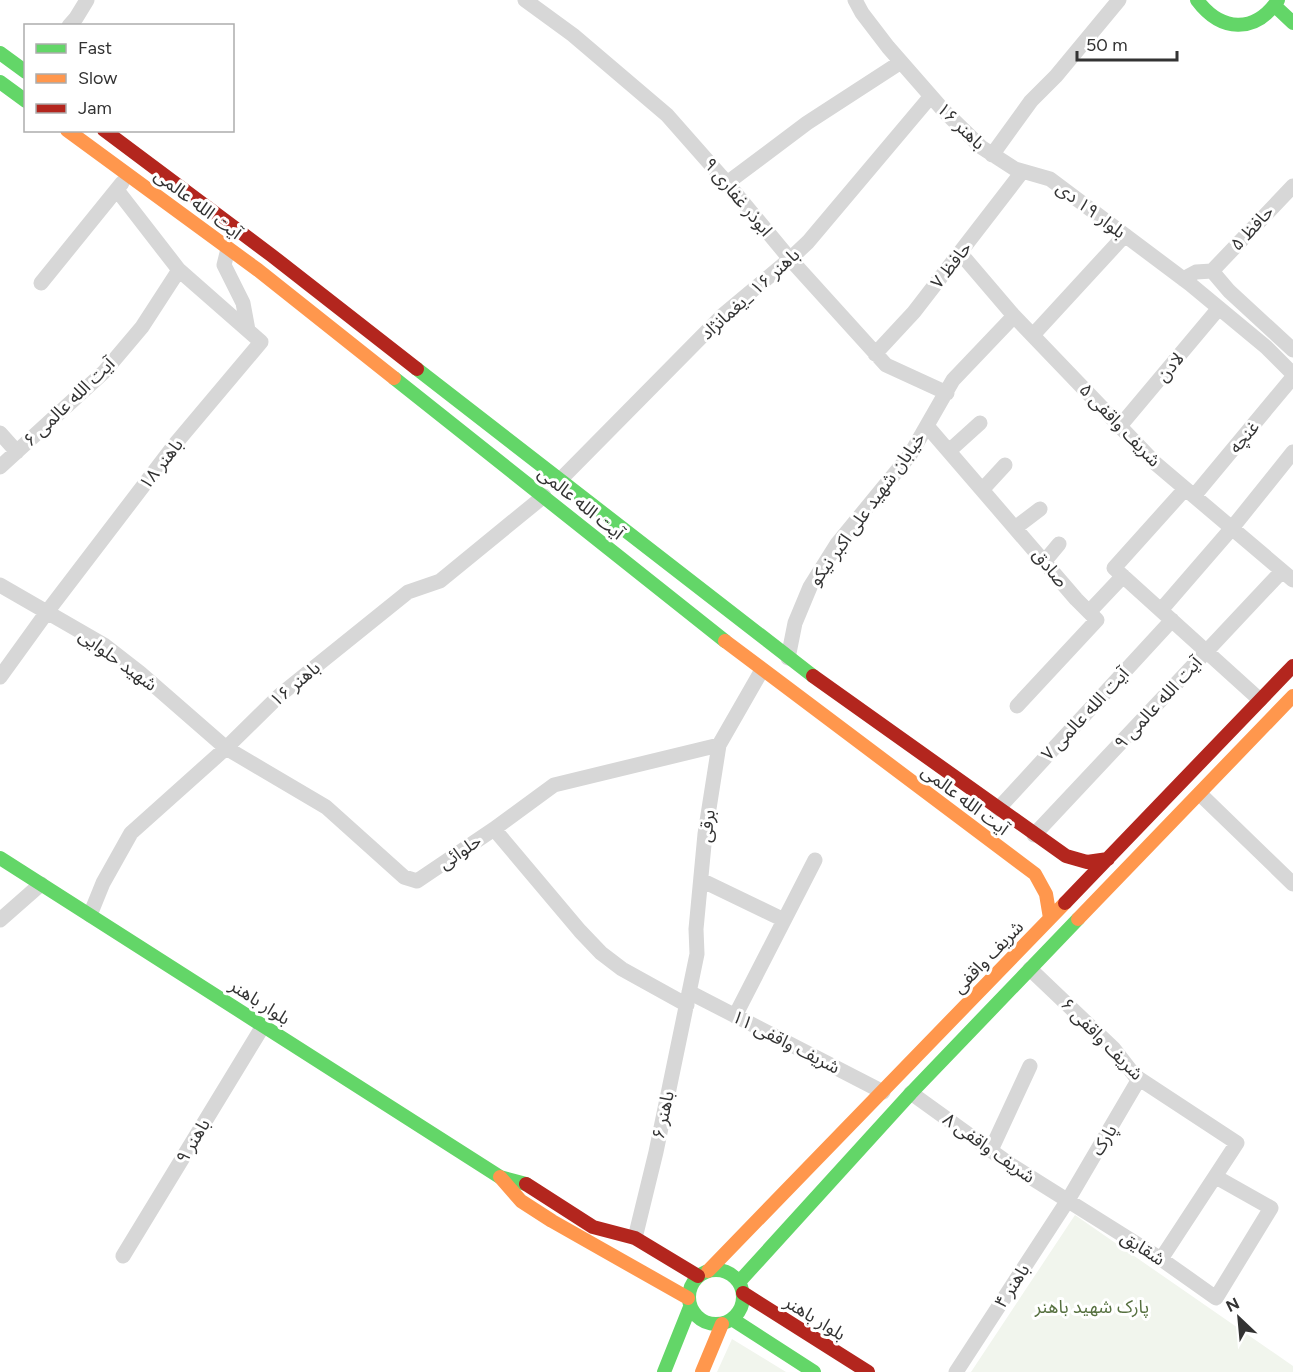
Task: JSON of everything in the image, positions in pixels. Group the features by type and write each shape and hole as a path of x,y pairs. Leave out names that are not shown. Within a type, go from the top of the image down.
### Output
{"main road":[{"path":"1197,0 1202,9 1212,18 1225,24 1239,26 1259,20 1276,3 1293,23"},
{"path":"0,53 21,62"},
{"path":"0,82 24,99"},
{"name":"آیت الله عالمی","path":"70,132 258,270 762,670 1046,869 1046,894 1050,918"},
{"name":"آیت الله عالمی","path":"107,132 271,255 788,658 1050,846 1066,856 1086,862 1108,859"},
{"path":"258,270 271,255"},
{"name":"شریف واقفی","path":"703,1273 883,1092 1293,666"},
{"path":"741,1287 911,1093 1293,696"},
{"path":"1046,869 1056,857 1050,846"},
{"name":"بلوار باهنر","path":"0,858 500,1177 521,1201 689,1303"},
{"name":"بلوار باهنر","path":"500,1177 528,1185 593,1227 635,1238 703,1273"},
{"path":"664,1372 689,1303 690,1286 703,1273 720,1270 731,1274 741,1287 743,1303 739,1312 727,1322 702,1372"},
{"name":"بلوار باهنر","path":"741,1287 868,1372"},
{"path":"689,1303 697,1318 709,1324 727,1322 814,1372"}],"street":[{"path":"77,23 87,0"},
{"name":"ابوذر غفاری ۹","path":"525,0 573,35 667,115 790,259 886,365 946,393"},
{"name":"باهنر ۱۶","path":"855,0 862,13 931,96 966,133 992,155"},
{"path":"992,155 1032,100 1056,76 1119,0"},
{"path":"727,183 807,123 901,62"},
{"name":"باهنر ۱۶ _یغمانژاد","path":"559,481 723,315 790,259 822,226 931,96"},
{"name":"بلوار ۱۹ دی","path":"992,155 1022,172 1035,173 1050,179 1219,308 1266,347 1293,376"},
{"name":"حافظ ۷","path":"875,354 914,312 961,254 1022,172"},
{"path":"40,283 129,175"},
{"name":"حافظ ۵","path":"1212,271 1293,186"},
{"path":"117,190 179,270 248,330"},
{"path":"1033,335 1125,235"},
{"path":"228,249 224,265 243,303 248,330"},
{"name":"شریف واقفی ۵","path":"961,254 1014,316 1155,463 1287,576"},
{"name":"آیت الله عالمی ۶","path":"0,467 104,372 142,327 179,270"},
{"path":"1183,279 1196,272 1212,271 1229,291 1293,350"},
{"name":"لادن","path":"1120,426 1219,308"},
{"name":"خیابان شهید علی اکبر نیکو","path":"788,658 795,623 810,587 837,544 910,455 953,380 1014,316"},
{"name":"باهنر ۱۸","path":"0,677 176,443 261,342 248,330"},
{"name":"غنچه","path":"1123,576 1114,568 1190,492 1293,376"},
{"path":"949,451 980,423"},
{"name":"صادق","path":"927,426 1089,612"},
{"path":"0,433 17,452"},
{"name":"آیت الله عالمی ۷","path":"998,809 1166,615 1293,452"},
{"path":"982,490 1005,465"},
{"name":"باهنر ۱۶","path":"90,915 103,883 131,833 226,748 280,695 408,592 440,581 544,496"},
{"path":"1015,528 1040,509"},
{"path":"1044,562 1059,544"},
{"path":"1017,706 1097,620 1089,612 1123,576 1260,700"},
{"name":"آیت الله عالمی ۹","path":"1034,835 1206,652 1287,576"},
{"name":"شهید حلوایی","path":"0,585 104,645 140,672 226,748"},
{"name":"برقی","path":"688,999 697,954 696,929 705,834 719,745 762,670"},
{"name":"حلوائی","path":"226,748 326,807 404,876 417,881 494,829 554,784 719,745"},
{"path":"1200,794 1293,884"},
{"name":"شریف واقفی ۱۱","path":"494,829 580,931 601,953 622,969 688,999 735,1016 883,1092"},
{"path":"735,1016 815,860"},
{"path":"701,880 784,920"},
{"path":"0,920 41,884"},
{"name":"شریف واقفی ۶","path":"1030,969 1114,1049 1139,1079 1238,1143 1216,1177"},
{"name":"باهنر ۶","path":"635,1238 656,1152 688,999"},
{"name":"باهنر ۹","path":"123,1256 263,1026"},
{"path":"991,1150 1030,1066"},
{"name":"پارک","path":"1068,1200 1139,1079"},
{"name":"شریف واقفی ۸","path":"911,1093 991,1150 1068,1200"},
{"path":"1161,1259 1216,1177"},
{"name":"شقایق","path":"1068,1200 1161,1259 1216,1298 1271,1208 1216,1177"},
{"name":"باهنر ۴","path":"956,1372 1068,1200"}],"green space":[{"name":"پارک شهید باهنر","path":"1075,1215 1293,1366 1293,1372 971,1372"},
{"path":"732,1339 786,1372 717,1372"}],"traffic: fast":[{"path":"1197,0 1206,11 1217,18 1238,25 1259,19 1278,0"},
{"path":"1275,6 1293,23"},
{"path":"0,53 24,71"},
{"path":"0,82 24,100"},
{"path":"417,369 813,676"},
{"path":"394,378 725,641"},
{"path":"0,858 500,1177 526,1184"},
{"path":"739,1282 911,1093 1078,919"},
{"path":"711,1270 721,1270 731,1274 739,1282 743,1297 739,1312 731,1320 721,1324 711,1324 701,1320 693,1312 689,1302 689,1292 693,1282 701,1274 711,1270"},
{"path":"664,1372 690,1307"},
{"path":"732,1319 814,1372"}],"traffic: slow":[{"path":"70,132 258,270 394,378"},
{"path":"725,641 1035,874 1046,894 1050,918"},
{"path":"1078,919 1293,696"},
{"path":"708,1271 1065,903"},
{"path":"500,1177 521,1201 552,1221 688,1298"},
{"path":"702,1372 722,1324"}],"traffic: jam":[{"path":"107,132 271,255 417,369"},
{"path":"1065,903 1293,666"},
{"path":"813,676 1066,856 1087,862 1108,859"},
{"path":"526,1184 593,1227 635,1238 698,1276"},
{"path":"743,1293 868,1372"}]}
